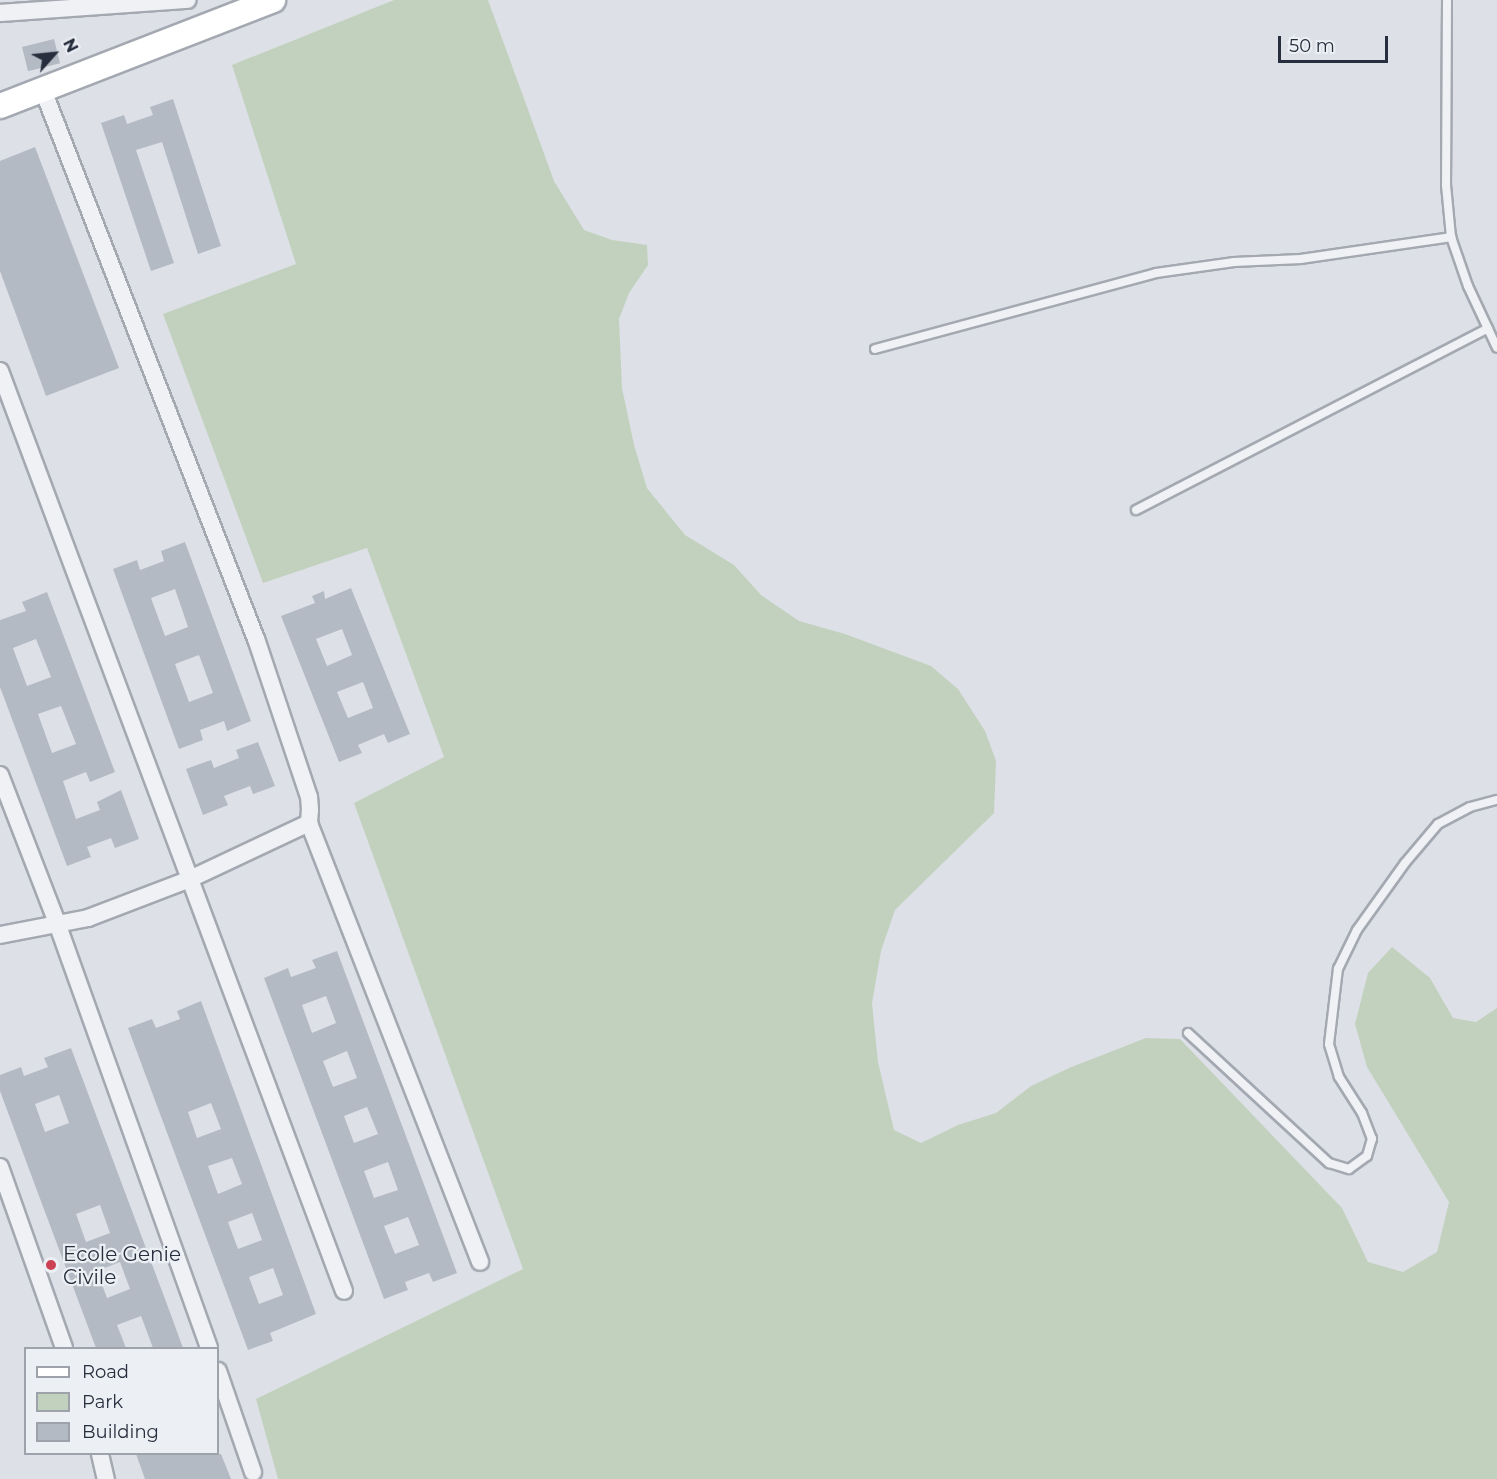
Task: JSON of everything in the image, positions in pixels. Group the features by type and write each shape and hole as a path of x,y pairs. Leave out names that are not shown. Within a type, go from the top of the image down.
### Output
{"main road":[{"path":"0,106 273,0"}],"street":[{"path":"0,14 117,2 188,0"},
{"path":"43,90 256,639 309,797 309,823 480,1262"},
{"path":"0,371 344,1291"},
{"path":"0,775 57,923 210,1347"},
{"path":"0,935 111,911 190,879 309,823"},
{"path":"0,1167 64,1347"},
{"path":"219,1374 253,1472"},
{"path":"100,1455 106,1479"}],"lane":[{"path":"1447,0 1446,185 1451,237 1468,286 1497,348"},
{"path":"874,349 1156,273 1234,262 1301,259 1451,237"},
{"path":"1136,510 1488,328"},
{"path":"1188,1033 1329,1163 1349,1169 1366,1156 1372,1139 1362,1113 1339,1077 1329,1044 1338,969 1357,930 1405,863 1438,824 1470,807 1497,800"}],"green space":[{"path":"394,0 488,0 554,181 584,230 612,240 647,245 648,265 629,293 619,319 622,388 634,445 647,488 685,535 734,565 761,595 799,621 845,634 931,666 958,689 985,731 996,761 994,813 895,910 881,951 872,1003 878,1062 894,1130 921,1143 958,1125 996,1113 1031,1086 1069,1068 1146,1038 1180,1039 1342,1208 1368,1262 1403,1272 1437,1252 1449,1202 1367,1067 1355,1024 1368,973 1392,947 1430,978 1453,1018 1476,1022 1497,1008 1497,1479 278,1479 256,1399 523,1269 354,803 444,757 367,548 263,583 163,314 296,264 232,65"}],"building":[{"path":"54,39 60,63 28,71 22,47"},
{"path":"173,99 221,246 198,254 162,142 136,150 174,263 151,271 101,123 124,115 127,124 153,115 150,107"},
{"path":"35,147 119,368 46,396 0,271 0,161"},
{"path":"185,542 251,721 227,731 224,721 200,730 203,740 179,749 113,569 137,560 140,570 164,561 161,551","holes":["175,589 188,627 165,636 151,598","199,655 213,693 189,702 175,664"]},
{"path":"351,588 410,734 388,743 384,734 358,745 362,753 339,762 281,616 315,603 312,596 324,591 325,599","holes":["342,629 352,655 327,666 316,639","363,682 373,708 348,718 337,692"]},
{"path":"47,592 115,772 90,782 86,772 63,781 76,819 100,810 97,802 121,790 139,839 115,848 111,838 87,847 91,857 67,866 0,687 0,620 26,611 22,602","holes":["36,639 51,677 27,686 13,648","61,706 76,744 52,753 38,714"]},
{"path":"258,742 275,786 253,794 250,786 224,796 228,805 203,815 186,769 211,760 214,768 239,758 236,750"},
{"path":"337,951 457,1273 433,1282 429,1273 405,1282 408,1290 384,1299 264,978 288,968 291,977 316,968 312,960","holes":["326,996 336,1023 312,1033 302,1005","347,1051 357,1078 333,1087 323,1061","367,1107 378,1134 354,1143 344,1116","388,1162 398,1190 374,1198 364,1171","408,1217 419,1245 395,1254 384,1226"]},
{"path":"201,1001 316,1314 270,1333 273,1341 248,1350 128,1028 152,1019 156,1028 180,1019 177,1011","holes":["211,1103 221,1129 197,1138 188,1112","232,1158 242,1184 218,1194 208,1166","252,1213 262,1240 238,1249 228,1222","273,1268 283,1295 259,1304 249,1277"]},
{"path":"71,1048 183,1347 153,1347 141,1316 117,1325 126,1347 96,1347 0,1091 0,1075 21,1067 24,1076 48,1067 44,1058","holes":["59,1095 69,1123 45,1132 35,1104","100,1205 110,1233 86,1242 76,1214","120,1262 130,1289 107,1298 97,1271"]},
{"path":"221,1454 231,1479 145,1479 136,1455"}],"place":[{"name":"Ecole Genie Civile","path":"51,1265"}]}
